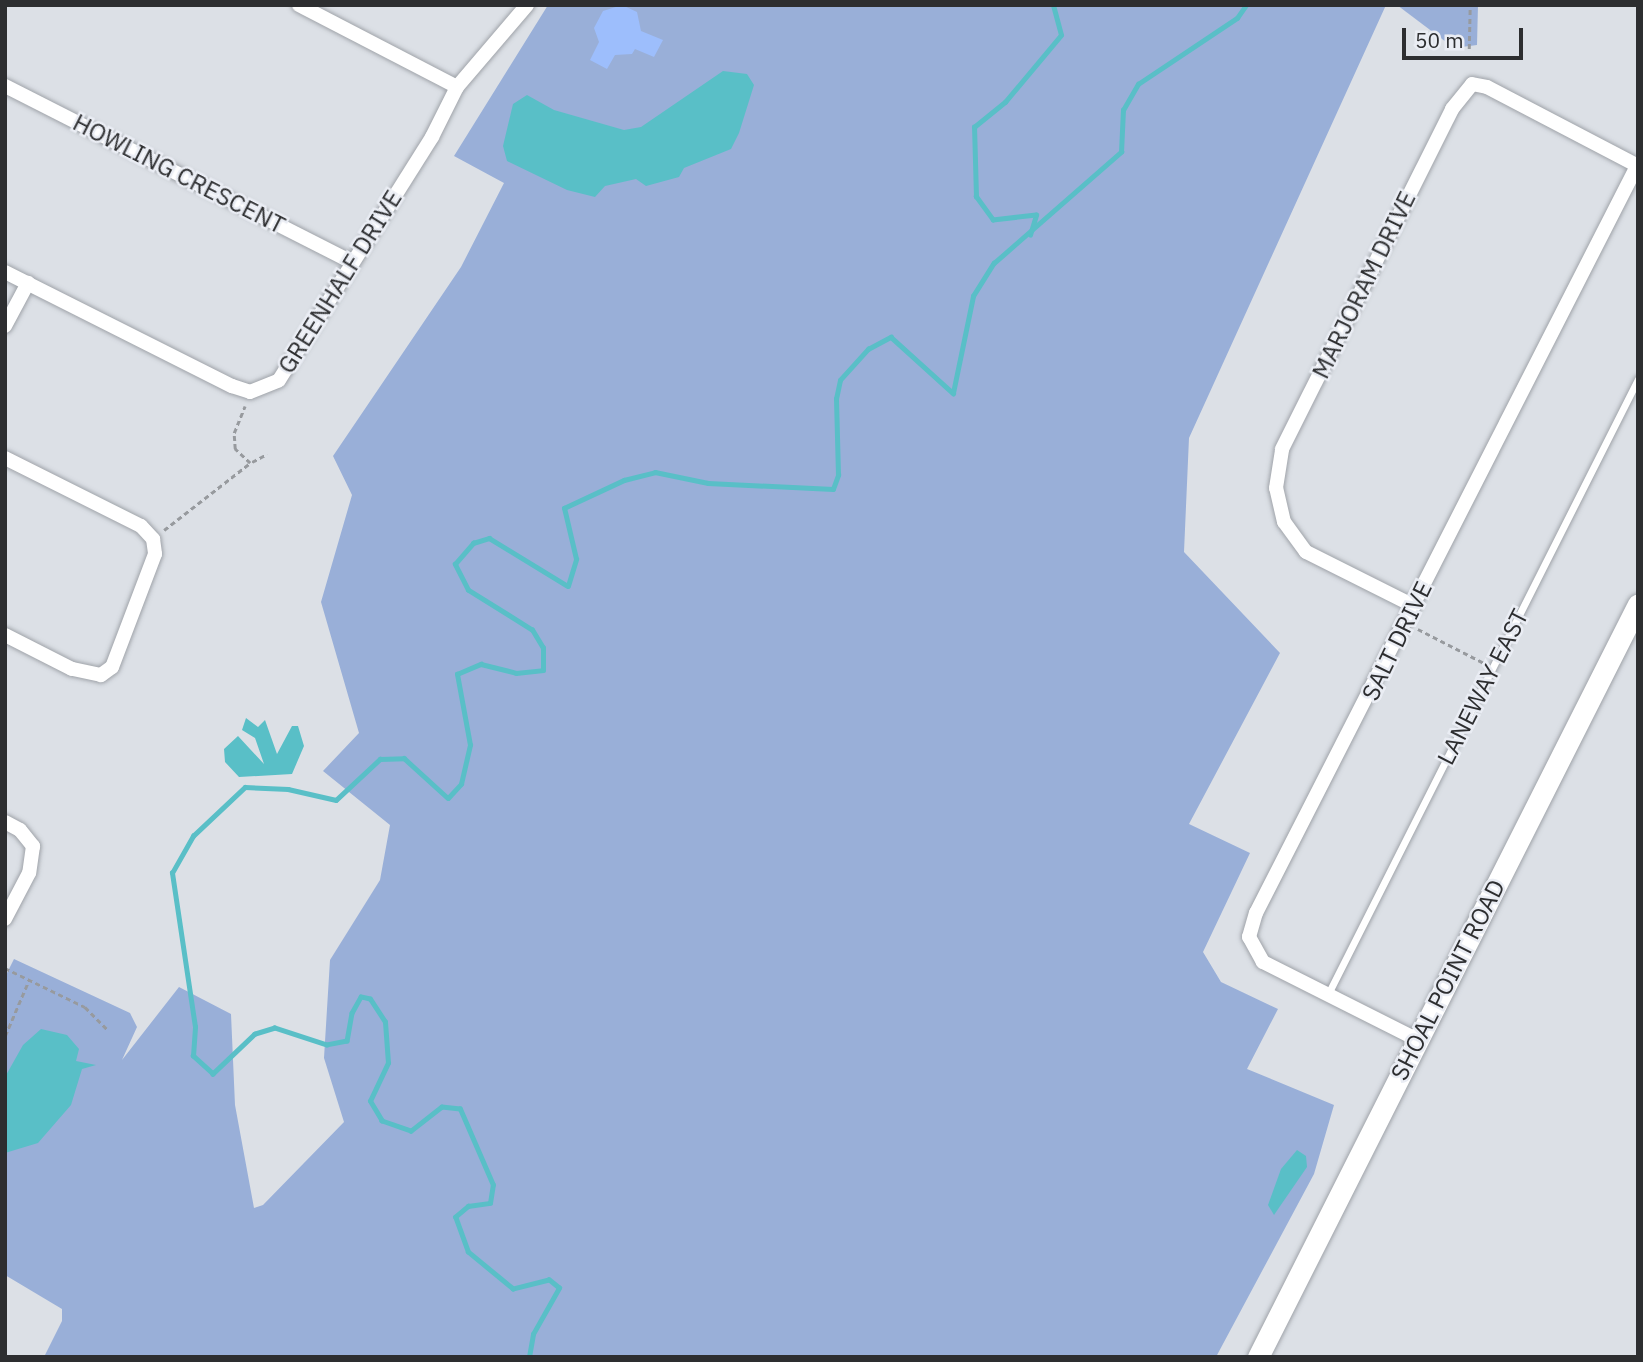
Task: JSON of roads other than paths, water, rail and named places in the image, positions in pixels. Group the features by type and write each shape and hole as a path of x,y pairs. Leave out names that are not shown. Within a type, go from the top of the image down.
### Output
{"street":[{"path":"299,5 457,87"},
{"name":"GREENHALF DRIVE","path":"5,272 250,392 279,380 457,87 527,5"},
{"name":"MARJORAM DRIVE","path":"1414,607 1306,552 1284,522 1276,488 1282,449 1451,109 1472,83 1487,86 1637,166"},
{"name":"HOWLING CRESCENT","path":"5,86 352,262"},
{"name":"SALT DRIVE","path":"1418,1040 1263,962 1250,937 1256,913 1637,166"},
{"path":"5,326 28,283"},
{"path":"5,458 141,526 153,539 155,554 112,667 101,675 72,669 5,635"},
{"name":"SHOAL POINT ROAD","path":"1258,1357 1638,604"},
{"path":"5,822 20,830 33,846 29,873 5,919"}],"lane":[{"name":"LANEWAY EAST","path":"1328,994 1638,379"}],"waterway":[{"path":"1030,235 1036,215 993,220 976,197 974,127 1005,102 1061,35 1053,5"},
{"path":"529,1357 533,1334 559,1288 549,1280 513,1289 468,1252 455,1217 468,1206 490,1203 493,1185 460,1109 442,1107 411,1131 382,1121 370,1101 388,1063 385,1022 370,999 361,997 352,1013 347,1041 327,1045 275,1028 255,1034 213,1074 193,1056 195,1027 172,873 193,836 245,787 288,789 336,800 380,759 404,758 448,798 461,784 470,745 457,674 481,664 516,673 543,670 543,648 532,630 468,590 455,564 473,543 489,538 568,586 576,559 564,508 624,480 655,472 708,483 833,489 838,475 836,399 840,380 868,349 891,337 953,393 973,296 994,263 1121,152 1123,110 1138,84 1237,18 1246,5"}]}
